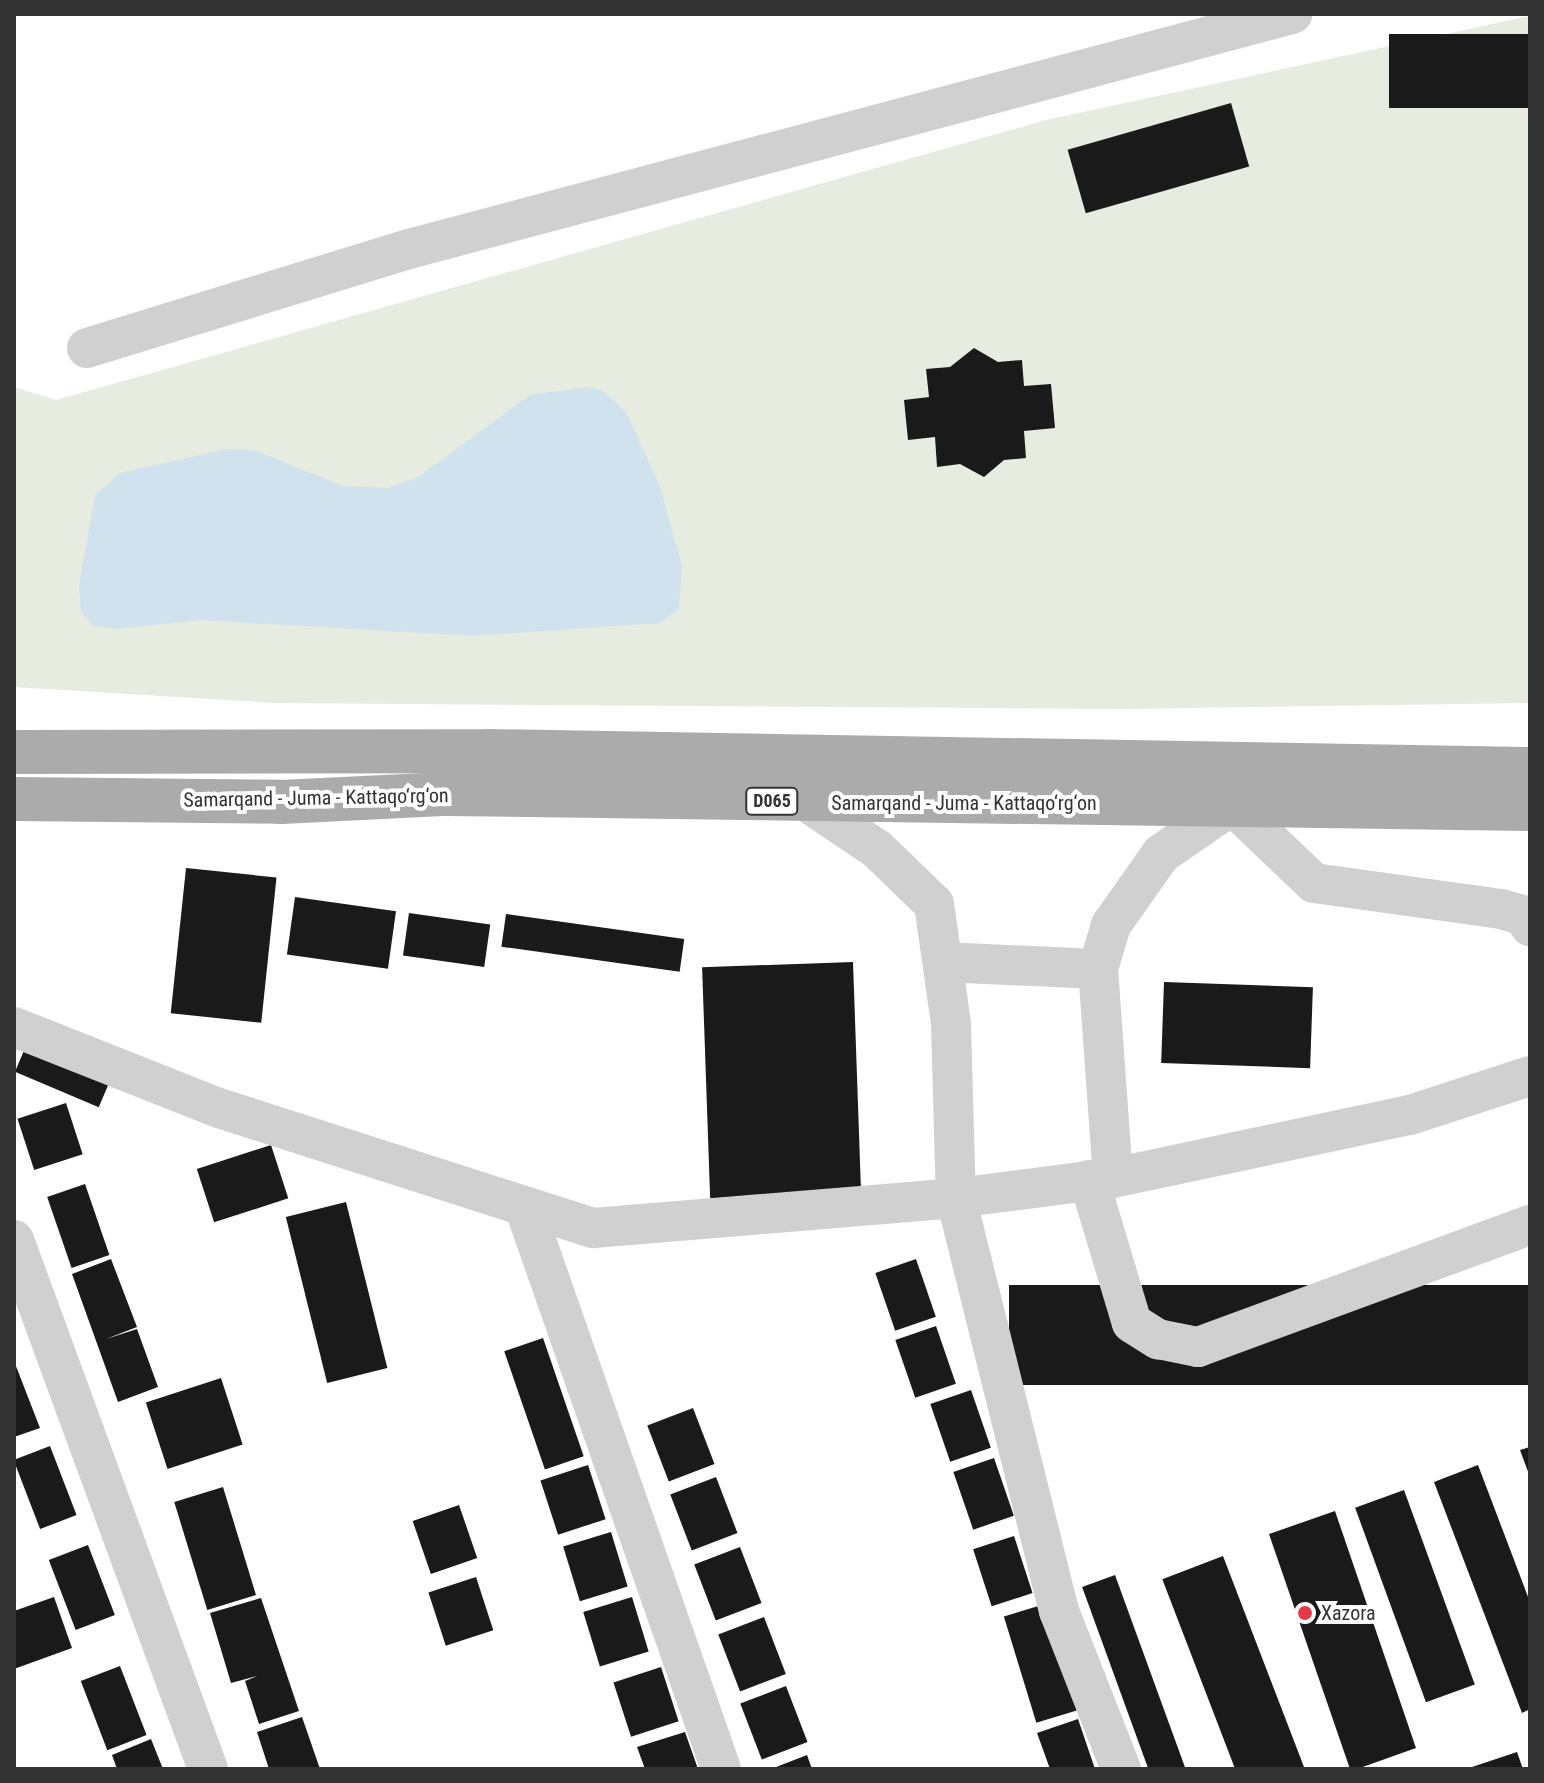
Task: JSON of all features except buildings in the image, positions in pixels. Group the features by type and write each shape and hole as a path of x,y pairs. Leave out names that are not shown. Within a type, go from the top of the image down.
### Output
{"main road":[{"name":"Samarqand - Juma - Kattaqo‘rg‘on","path":"14,752 488,751 1530,769"},
{"name":"Samarqand - Juma - Kattaqo‘rg‘on","path":"14,799 281,802 447,794 807,802 1530,809"}],"street":[{"path":"87,348 409,249 1292,14"},
{"path":"807,802 877,849 934,904 943,962 956,1198 1059,1611 1121,1769"},
{"path":"1530,926 1522,915 1501,909 1314,883 1232,805 1161,854 1111,925 1098,969 1101,1179 1132,1323 1158,1339 1198,1347 1530,1225"},
{"path":"943,962 1098,969"},
{"path":"14,1027 219,1108 593,1228 956,1198 1101,1179 1410,1115 1530,1076"},
{"path":"524,1206 721,1769"},
{"path":"14,1240 208,1769"}],"shaded area":[{"path":"1530,16 1530,703 1126,709 275,703 14,687 14,387 56,400 1046,120"}],"water":[{"path":"587,387 602,390 626,412 659,484 682,565 679,609 660,623 472,636 202,620 117,629 93,626 81,611 79,587 95,495 120,473 227,449 254,450 343,486 388,488 418,477 530,395"}],"place":[{"name":"Xazora","path":"1305,1613"}]}
